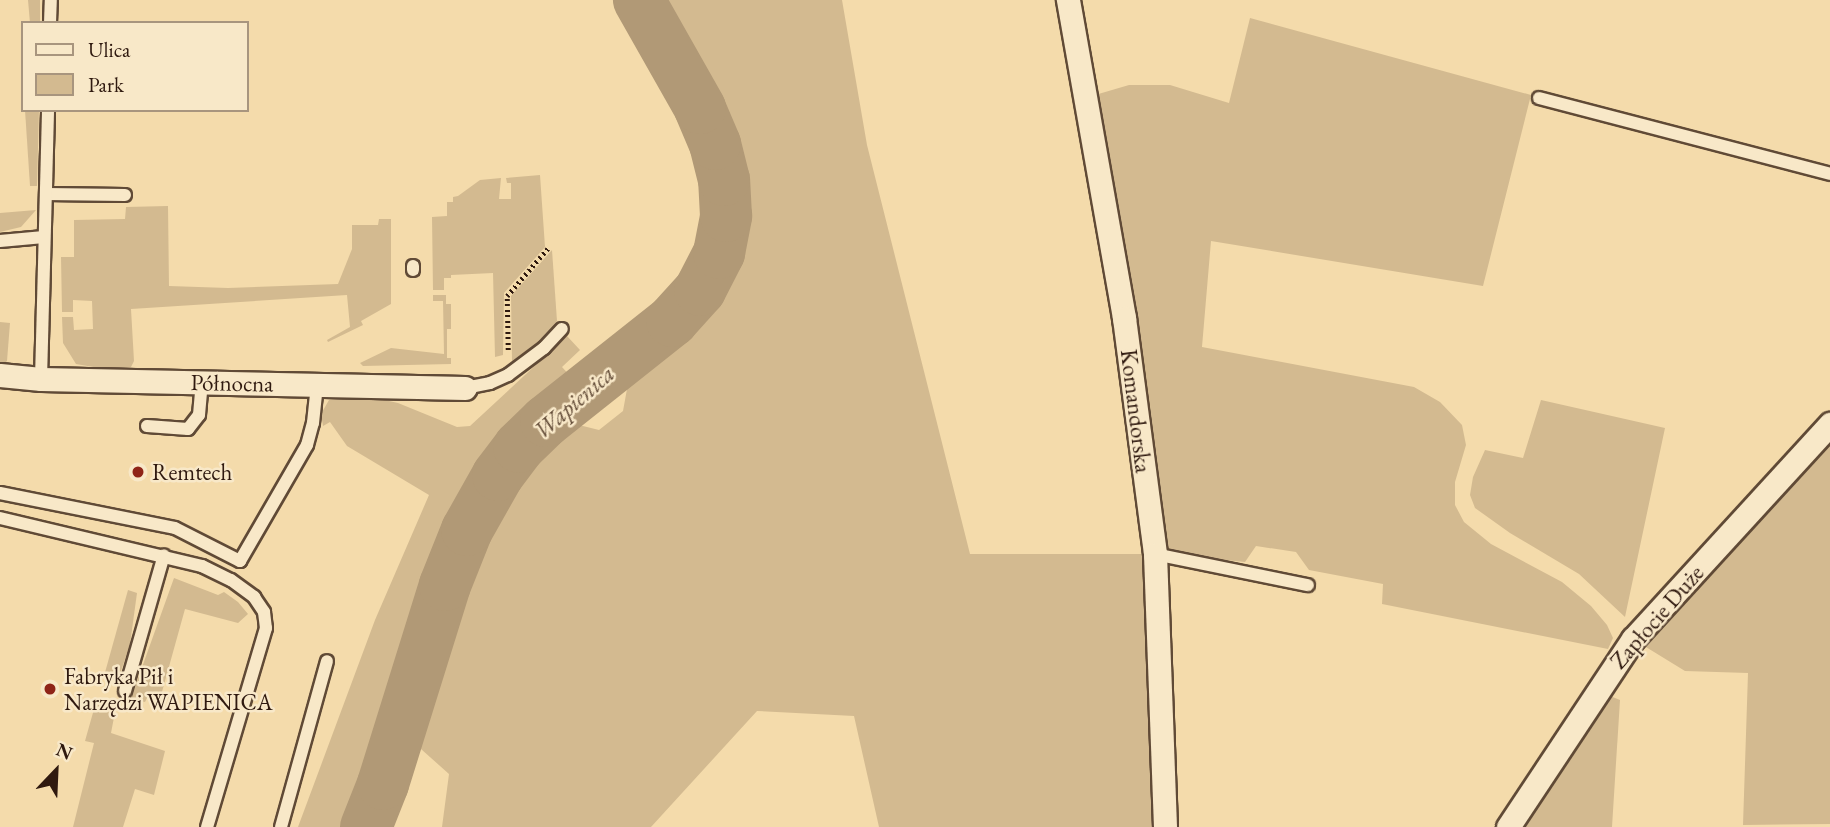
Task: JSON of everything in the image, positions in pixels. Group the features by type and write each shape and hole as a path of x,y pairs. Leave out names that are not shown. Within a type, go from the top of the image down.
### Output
{"street":[{"name":"Komandorska","path":"1068,0 1124,318 1155,554 1165,827"},
{"name":"Północna","path":"0,375 41,379 465,387"},
{"name":"Zapłocie Duże","path":"1508,827 1633,639 1830,424"}],"lane":[{"path":"50,21 51,0"},
{"path":"1539,98 1830,174"},
{"path":"41,379 48,112"},
{"path":"46,194 125,195"},
{"path":"0,241 44,237"},
{"path":"465,387 490,383 508,375 544,348 562,329"},
{"path":"147,426 188,429 199,415 202,383"},
{"path":"0,493 176,528 240,561 307,444 313,423 317,386"},
{"path":"0,518 202,566 231,580 254,597 264,612 266,628 207,827"},
{"path":"1155,554 1308,585"},
{"path":"125,691 163,555"},
{"path":"281,827 327,661"}],"path":[{"path":"508,375 507,296 548,248"}],"green space":[{"path":"28,0 40,0 40,21 30,21"},
{"path":"650,0 842,0 867,145 970,554 1146,554 1154,827 879,827 854,716 757,711 651,827 442,827 449,774 412,741 446,643 459,587 485,522 512,483 560,433 579,425 599,430 623,411 629,378 708,299 730,260 738,220 739,182 723,130"},
{"path":"1250,18 1531,95 1483,286 1211,241 1202,347 1414,387 1440,402 1462,425 1466,445 1455,482 1455,505 1464,522 1491,544 1562,582 1591,606 1607,625 1613,638 1608,649 1382,604 1383,584 1309,570 1296,552 1256,546 1245,562 1176,555 1164,545 1095,95 1129,85 1170,85 1229,103"},
{"path":"25,112 39,112 37,186 30,186"},
{"path":"540,175 545,247 504,293 503,355 495,357 493,273 451,275 451,278 444,278 444,290 433,290 432,217 447,216 447,202 453,202 453,197 480,180 501,178 499,199 511,199 511,183 507,183 506,178"},
{"path":"168,206 169,286 228,288 338,284 352,249 352,225 378,225 379,219 391,219 391,304 361,321 363,325 328,342 327,340 350,327 347,295 131,309 134,361 131,367 105,369 76,364 63,343 62,317 73,317 74,330 93,329 92,301 73,300 73,312 62,312 61,257 74,257 74,220 125,219 126,207"},
{"path":"36,210 21,227 0,232 0,213"},
{"path":"552,250 557,321 535,345 512,361 511,296"},
{"path":"433,295 446,295 446,304 451,304 451,329 447,329 447,358 451,358 451,364 363,366 360,363 391,348 444,354 443,301 433,301"},
{"path":"0,322 10,323 7,361 3,364 0,364"},
{"path":"567,336 580,350 562,367 572,378 484,460 466,489 368,775 354,827 298,827 375,620 429,495 347,446 330,422 323,426 321,414 329,400 371,397 398,403 457,427 470,426"},
{"path":"1541,400 1665,428 1625,617 1579,574 1510,533 1475,508 1470,495 1473,477 1485,450 1523,458"},
{"path":"1830,438 1830,824 1743,825 1748,673 1685,671 1641,644"},
{"path":"174,578 218,595 224,592 248,614 238,623 185,609 160,699 148,696 145,702 131,698"},
{"path":"128,590 137,593 130,644 118,680 104,676"},
{"path":"1605,694 1620,700 1612,827 1519,827"},
{"path":"96,702 116,707 111,733 165,751 154,795 135,789 123,827 73,827 94,743 85,741"}],"waterway":[{"name":"Wapienica","path":"366,827 383,784 445,585 467,530 498,475 519,447 546,421 672,321 700,290 719,253 726,216 724,180 715,144 700,108 639,0"}],"place":[{"name":"Remtech","path":"138,472"},
{"name":"Fabryka Pił i Narzędzi WAPIENICA","path":"50,689"}]}
